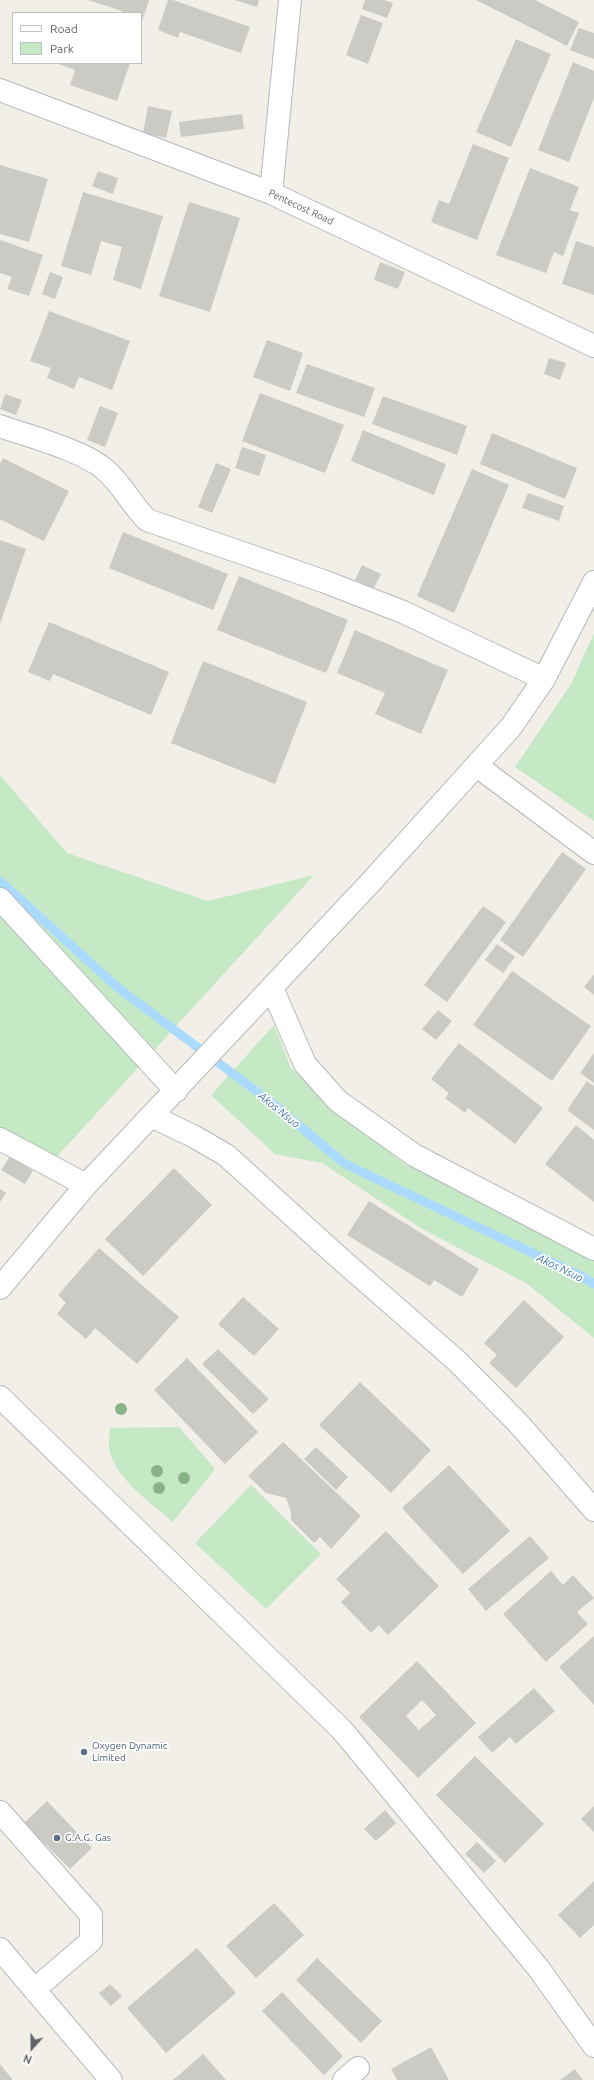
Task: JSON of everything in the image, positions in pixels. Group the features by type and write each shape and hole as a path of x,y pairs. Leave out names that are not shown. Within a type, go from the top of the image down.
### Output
{"street":[{"path":"271,193 290,0"},
{"name":"Pentecost Road","path":"0,90 271,193 594,346"},
{"path":"0,426 92,460 115,480 147,520 322,581 403,612 544,679"},
{"path":"0,1288 86,1185 245,1018 477,766 511,727 544,679 594,582"},
{"path":"477,766 594,853"},
{"path":"0,899 182,1084"},
{"path":"272,988 305,1064 338,1101 414,1155 594,1249"},
{"path":"151,1116 193,1136 226,1155 336,1255 458,1362 518,1423 594,1510"},
{"path":"0,1139 86,1185"},
{"path":"0,1398 342,1730 538,1969 594,2046"},
{"path":"0,1812 91,1915 91,1941 35,1989"},
{"path":"0,1948 111,2080"}],"green space":[{"path":"594,633 594,821 515,767 571,684"},
{"path":"0,775 67,853 208,901 314,875 52,1162 0,1134"},
{"path":"274,1025 291,1068 338,1111 406,1165 514,1216 594,1261 594,1338 526,1283 424,1230 322,1163 275,1154 211,1095"},
{"path":"179,1427 215,1469 173,1522 144,1498 125,1479 112,1458 109,1440 110,1428"},
{"path":"251,1485 321,1554 266,1609 195,1543"}],"building":[{"path":"88,0 149,0 142,21 142,12 122,11"},
{"path":"168,0 173,0 250,27 241,53 180,32 178,38 158,30"},
{"path":"235,0 259,0 257,7"},
{"path":"365,0 384,0 393,3 387,18 362,9"},
{"path":"476,0 535,0 579,22 567,46"},
{"path":"361,15 383,23 368,64 346,55"},
{"path":"579,28 594,33 594,59 570,50"},
{"path":"516,39 551,54 511,147 476,132"},
{"path":"573,62 594,71 594,98 569,162 538,150"},
{"path":"59,64 130,64 117,101 70,85 75,70"},
{"path":"148,106 172,111 166,138 143,133"},
{"path":"242,114 244,129 181,137 179,122"},
{"path":"473,144 509,158 477,240 431,222 439,200 449,204"},
{"path":"0,165 48,179 29,242 0,234"},
{"path":"530,168 579,187 570,210 579,213 563,256 554,252 546,273 496,255"},
{"path":"98,171 118,178 113,194 92,186"},
{"path":"83,192 163,216 141,289 113,280 122,247 101,241 91,275 61,266"},
{"path":"189,202 240,218 210,312 159,296"},
{"path":"0,240 43,255 29,296 7,289 12,277 0,273"},
{"path":"576,241 594,247 594,295 562,284"},
{"path":"380,262 405,272 398,289 374,280"},
{"path":"50,272 63,277 55,299 42,294"},
{"path":"49,311 130,341 112,390 79,377 74,389 47,378 51,368 30,361"},
{"path":"267,340 303,353 290,391 253,377"},
{"path":"549,358 566,363 560,380 544,374"},
{"path":"307,364 375,388 364,417 296,393"},
{"path":"260,393 344,425 325,473 242,441"},
{"path":"5,394 22,400 16,415 0,409"},
{"path":"383,396 467,426 457,455 372,424"},
{"path":"100,406 118,413 105,447 87,440"},
{"path":"363,430 446,464 434,495 351,461"},
{"path":"492,433 577,468 565,499 480,464"},
{"path":"242,447 266,455 259,476 235,468"},
{"path":"3,458 69,491 44,541 0,519 0,464"},
{"path":"216,463 231,469 212,513 198,507"},
{"path":"472,469 509,485 454,613 417,596"},
{"path":"528,493 564,506 559,521 522,508"},
{"path":"123,532 228,574 213,610 109,568"},
{"path":"0,540 26,549 0,624"},
{"path":"362,565 381,574 374,588 355,580"},
{"path":"239,576 348,620 326,673 217,630"},
{"path":"49,622 169,672 151,715 53,674 50,681 28,672"},
{"path":"355,630 448,670 421,734 375,714 385,693 337,673"},
{"path":"203,661 307,702 275,784 171,743"},
{"path":"562,852 586,869 523,957 500,940"},
{"path":"483,906 506,922 447,1002 424,985"},
{"path":"497,944 515,957 503,973 485,960"},
{"path":"512,971 591,1026 552,1081 473,1025"},
{"path":"594,974 594,995 584,987"},
{"path":"438,1010 452,1021 436,1040 422,1029"},
{"path":"459,1043 543,1108 515,1144 468,1108 465,1113 445,1098 449,1093 431,1079"},
{"path":"594,1053 594,1083 580,1073"},
{"path":"587,1081 594,1086 594,1130 567,1110"},
{"path":"576,1125 594,1140 594,1202 545,1164"},
{"path":"10,1156 33,1171 25,1184 1,1170"},
{"path":"174,1168 212,1205 143,1276 105,1239"},
{"path":"0,1189 6,1193 0,1202"},
{"path":"369,1201 479,1269 462,1297 434,1280 430,1286 347,1235"},
{"path":"99,1248 179,1317 137,1364 95,1328 86,1339 57,1314 66,1303 58,1295"},
{"path":"243,1297 279,1329 254,1356 218,1324"},
{"path":"524,1300 564,1337 516,1388 489,1363 497,1355 484,1343"},
{"path":"218,1349 269,1399 253,1414 202,1364"},
{"path":"187,1358 258,1432 225,1464 154,1390"},
{"path":"360,1382 431,1450 391,1493 319,1425"},
{"path":"283,1442 361,1516 331,1549 320,1537 314,1543 291,1520 291,1512 286,1498 266,1493 248,1476"},
{"path":"316,1447 348,1477 336,1490 304,1459"},
{"path":"449,1465 510,1531 463,1574 402,1508"},
{"path":"386,1531 439,1586 388,1635 379,1625 371,1633 341,1602 350,1593 336,1579"},
{"path":"530,1536 549,1558 486,1611 468,1589"},
{"path":"551,1571 563,1585 573,1575 594,1598 577,1612 588,1624 546,1662 503,1614"},
{"path":"594,1636 594,1705 559,1667"},
{"path":"417,1661 476,1723 418,1778 359,1717","holes":["422,1700 436,1715 419,1730 406,1716"]},
{"path":"534,1688 555,1711 516,1744 510,1737 492,1753 478,1737"},
{"path":"475,1756 544,1824 505,1863 436,1795"},
{"path":"47,1801 92,1848 70,1869 44,1843 39,1848 19,1828"},
{"path":"594,1806 594,1832 581,1819"},
{"path":"385,1810 396,1823 376,1841 364,1829"},
{"path":"477,1842 496,1861 484,1873 465,1854"},
{"path":"594,1881 594,1925 580,1938 558,1915"},
{"path":"274,1903 304,1935 256,1978 226,1946"},
{"path":"197,1948 236,1993 166,2053 127,2008"},
{"path":"317,1958 382,2021 361,2043 296,1980"},
{"path":"110,1984 122,1996 111,2006 99,1993"},
{"path":"282,1992 343,2056 324,2075 262,2011"},
{"path":"431,2047 449,2080 397,2080 391,2069"},
{"path":"203,2054 226,2080 173,2080"},
{"path":"0,2064 13,2080 0,2080"},
{"path":"575,2069 583,2080 560,2080"}],"waterway":[{"name":"Akos Nsuo","path":"0,881 117,987 272,1103 345,1164 583,1277 594,1284"}],"place":[{"name":"Oxygen Dynamic Limited","path":"84,1752"},
{"name":"G.A.G. Gas","path":"57,1838"}]}
